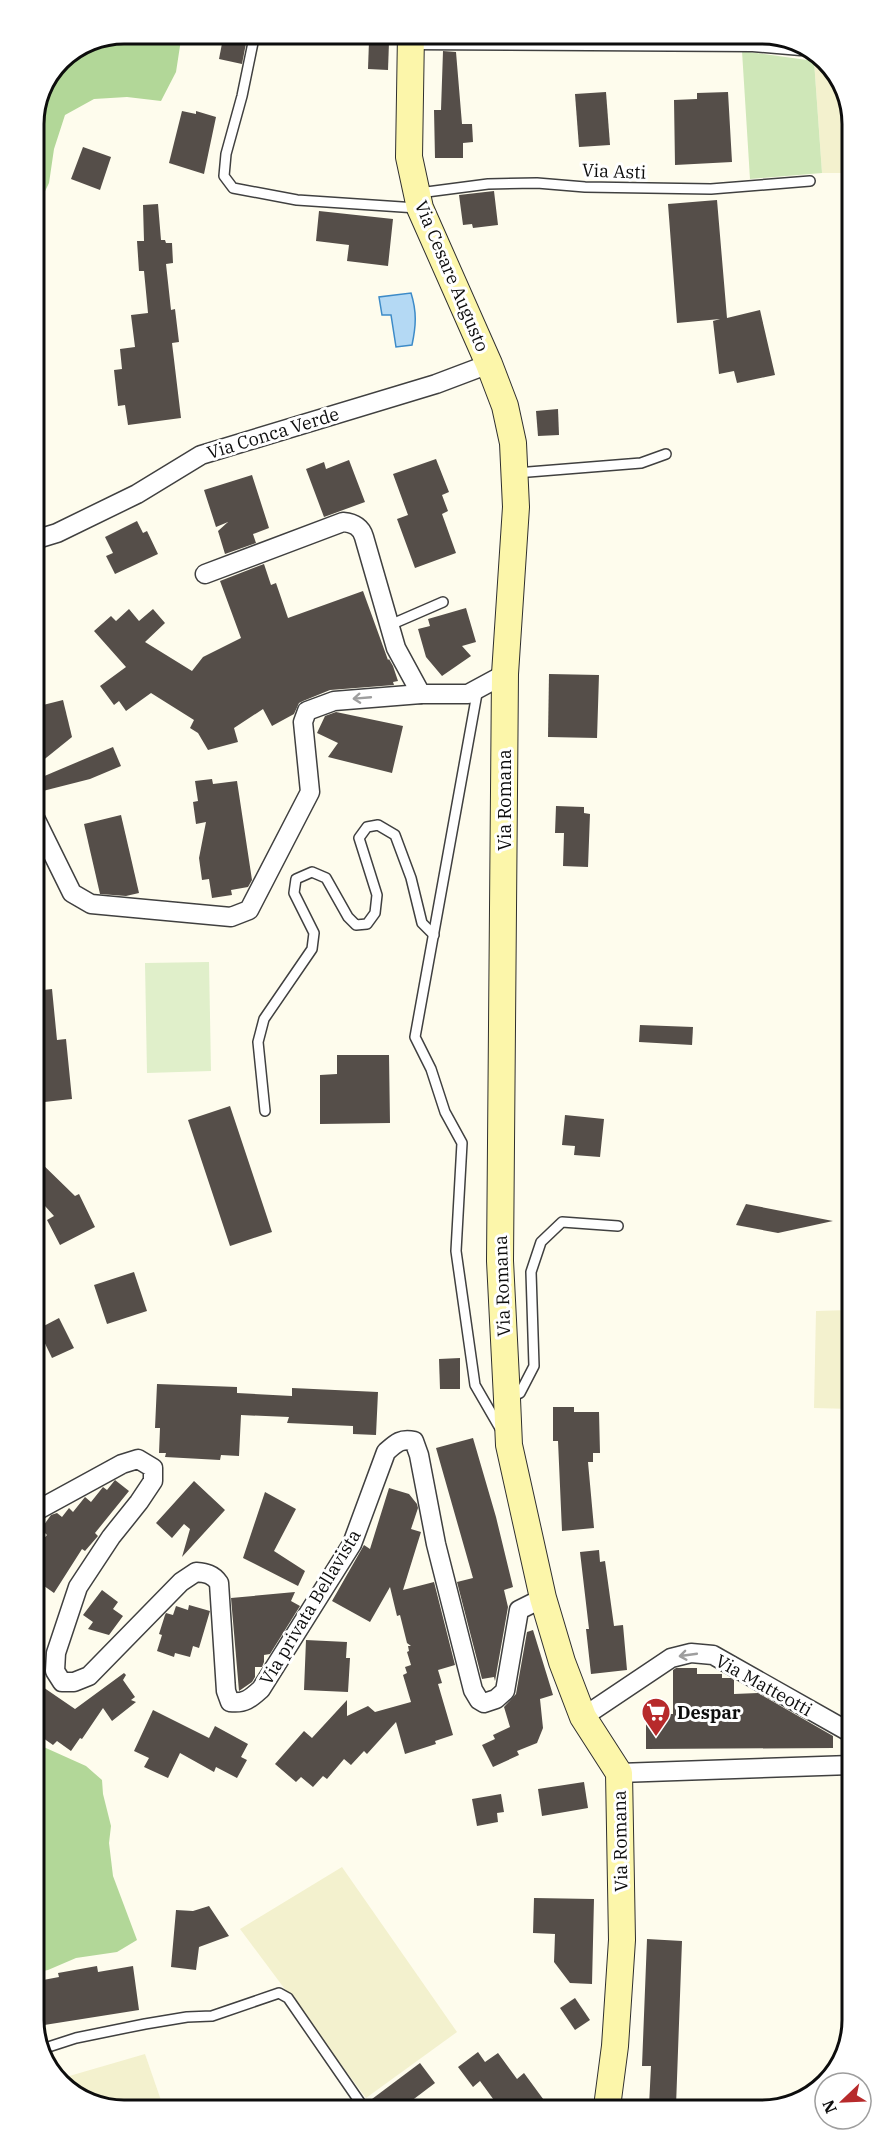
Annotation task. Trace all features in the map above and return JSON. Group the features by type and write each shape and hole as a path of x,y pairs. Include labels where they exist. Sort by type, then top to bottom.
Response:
{"street":[{"name":"Via Cesare Augusto","path":"411,44 409,157 418,201 489,364 505,406 513,443"},
{"name":"Via Conca Verde","path":"44,537 137,495 201,454 436,384 489,364"},
{"name":"Via Romana","path":"513,443 516,507 505,674 500,1261 509,1445 543,1598 562,1662 583,1717 619,1773 622,1940 615,2046 608,2100"},
{"path":"205,574 338,524 349,522 354,524 362,532 396,648 421,694"},
{"path":"44,836 72,893 91,904 231,917 249,910 310,792 303,722 307,711 334,701 421,694 468,694 505,674"},
{"name":"Via privata Bellavista","path":"44,1507 122,1464 138,1459 153,1468 153,1481 111,1537 78,1587 56,1653 55,1671 62,1682 74,1683 89,1676 181,1582 196,1572 208,1573 219,1583 226,1691 231,1702 240,1703 250,1699 261,1689 352,1544 386,1452 396,1442 405,1439 414,1441 419,1455 436,1544 473,1690 479,1700 484,1703 496,1699 505,1691 519,1610 543,1598"},
{"name":"Via Matteotti","path":"583,1717 671,1658 691,1653 713,1655 842,1728"},
{"path":"619,1773 842,1765"}],"lane":[{"name":"Via Asti","path":"253,44 242,96 226,154 224,176 233,188 297,200 418,201 488,184 537,183 585,187 711,189 810,180"},
{"path":"514,473 641,464 666,454"},
{"path":"390,625 443,602"},
{"path":"478,688 415,1036 431,1069 445,1112 462,1143 456,1251 475,1385 509,1445"},
{"path":"266,1111 258,1042 264,1018 312,949 314,933 294,892 296,879 312,872 326,878 348,917 356,925 367,924 375,913 377,895 359,838 367,827 378,825 395,835 411,878 422,923 434,935"},
{"path":"507,1399 520,1393 534,1366 531,1272 541,1242 562,1222 618,1226"},
{"path":"49,2047 76,2038 145,2024 187,2017 212,2016 279,1993 288,1998 358,2099"}],"shaded area":[{"path":"814,64 833,88 842,123 842,173 822,173"},
{"path":"842,1310 842,1409 814,1408 816,1311"},
{"path":"342,1867 457,2032 366,2098 240,1929"},
{"path":"145,2054 161,2099 108,2098 88,2091 68,2076"}],"green space":[{"path":"180,44 176,72 161,101 127,97 94,99 65,115 54,149 49,183 44,193 46,103 60,75 71,63 83,54 108,45"},
{"path":"742,51 811,61 814,64 822,173 750,179"},
{"path":"209,962 211,1071 147,1073 145,963"},
{"path":"44,1747 86,1766 102,1780 111,1826 109,1843 113,1876 137,1940 117,1952 76,1958 44,1971"}],"water":[{"path":"411,293 415,319 412,345 396,347 391,315 382,315 379,297"}],"building":[{"path":"222,44 246,44 242,64 219,59"},
{"path":"369,44 389,44 388,70 368,69"},
{"path":"443,51 456,52 462,124 472,124 473,142 463,143 463,158 435,158 434,110 441,110"},
{"path":"606,92 610,145 579,147 575,94"},
{"path":"728,92 732,162 675,165 674,100 697,99 697,93"},
{"path":"182,111 196,114 196,111 216,117 204,174 169,163"},
{"path":"83,147 111,157 100,190 71,179"},
{"path":"494,191 498,225 473,228 472,224 463,225 459,195"},
{"path":"717,200 727,318 760,310 775,375 737,383 734,371 719,374 713,321 720,319 677,323 668,204"},
{"path":"158,204 161,240 172,243 173,263 166,264 171,310 175,309 179,342 172,343 181,418 128,425 125,405 118,406 114,370 122,369 120,349 135,347 131,315 148,313 144,271 139,271 137,241 144,241 143,205"},
{"path":"319,211 393,219 388,266 347,261 349,245 316,241"},
{"path":"558,409 559,435 538,436 536,411"},
{"path":"436,459 449,492 442,495 448,511 442,514 456,553 415,568 397,519 408,515 393,474"},
{"path":"349,460 365,502 324,517 306,469 324,462 326,469"},
{"path":"252,475 269,528 253,534 256,543 225,554 218,531 228,522 216,527 204,490"},
{"path":"137,521 143,533 147,531 158,554 115,574 106,556 113,553 105,537"},
{"path":"264,564 271,585 276,583 288,618 363,591 398,681 393,682 394,685 330,690 299,703 294,714 272,726 263,709 234,728 238,742 208,750 198,733 190,728 194,720 151,693 126,711 119,701 114,705 100,686 126,667 94,631 111,616 116,621 129,609 139,621 153,609 165,623 145,642 192,671 203,657 241,638 220,581"},
{"path":"466,608 476,642 462,646 471,656 442,676 426,657 418,629 430,626 428,619"},
{"path":"549,674 599,675 597,738 548,737"},
{"path":"63,700 72,737 44,760 44,705"},
{"path":"336,712 403,726 392,773 328,757 338,743 317,733 325,716"},
{"path":"113,747 121,766 90,779 44,791 44,776"},
{"path":"212,779 213,784 237,781 252,880 248,887 231,890 232,895 212,898 209,879 202,880 199,858 206,822 196,824 193,802 198,801 195,781"},
{"path":"556,806 584,807 584,813 590,814 588,867 563,866 564,833 555,833"},
{"path":"121,815 139,893 126,896 100,894 84,824"},
{"path":"52,989 57,1040 66,1039 72,1099 44,1102 44,990"},
{"path":"640,1025 693,1027 692,1045 639,1042"},
{"path":"337,1055 389,1055 390,1123 320,1124 320,1075 337,1074"},
{"path":"230,1106 272,1232 230,1246 188,1120"},
{"path":"565,1115 604,1119 600,1157 574,1155 575,1146 562,1145"},
{"path":"44,1166 75,1196 79,1194 95,1227 60,1245 47,1220 54,1216 44,1205"},
{"path":"746,1204 833,1221 778,1233 736,1225"},
{"path":"134,1272 147,1311 107,1324 94,1285"},
{"path":"59,1318 74,1348 52,1358 44,1341 44,1326"},
{"path":"460,1358 460,1389 440,1389 439,1359"},
{"path":"157,1384 237,1387 237,1393 292,1396 292,1388 378,1392 376,1435 353,1434 353,1426 287,1423 289,1417 241,1415 239,1456 221,1455 220,1460 165,1457 166,1453 159,1453 160,1428 155,1428"},
{"path":"553,1407 574,1407 574,1412 599,1412 600,1453 593,1453 593,1462 588,1462 594,1528 562,1531 558,1441 553,1441"},
{"path":"473,1438 513,1587 504,1590 508,1607 495,1681 494,1677 482,1679 457,1582 473,1578 436,1448"},
{"path":"115,1480 129,1491 95,1533 98,1536 85,1551 82,1549 54,1593 44,1586 44,1538 47,1535 44,1532 44,1525 51,1515 57,1513 62,1517 69,1508 73,1512 85,1497 91,1502 103,1487 107,1490"},
{"path":"194,1481 225,1510 182,1557 190,1529 184,1524 172,1538 156,1523"},
{"path":"389,1488 409,1494 417,1504 418,1508 411,1529 421,1532 403,1590 434,1582 455,1665 438,1670 442,1683 438,1684 453,1735 435,1741 436,1744 405,1754 396,1722 367,1754 364,1751 351,1765 344,1759 327,1779 323,1776 313,1787 301,1777 296,1782 275,1764 304,1731 312,1738 347,1700 347,1716 368,1706 375,1712 411,1702 403,1675 407,1673 405,1667 411,1665 407,1652 409,1651 408,1646 411,1646 407,1643 400,1615 397,1616 390,1587 370,1622 332,1601 364,1545 370,1549"},
{"path":"265,1492 296,1509 274,1551 305,1571 298,1586 243,1558"},
{"path":"599,1550 600,1562 605,1561 614,1626 623,1625 627,1670 591,1674 586,1629 589,1629 580,1552"},
{"path":"102,1590 118,1602 113,1609 123,1616 109,1635 88,1629 93,1622 83,1615"},
{"path":"295,1592 291,1601 300,1606 270,1654 264,1655 262,1667 255,1667 255,1677 252,1682 239,1691 231,1598"},
{"path":"189,1605 210,1611 199,1648 193,1646 190,1657 175,1653 174,1657 157,1651 162,1635 159,1634 166,1613 173,1615 176,1606 188,1610"},
{"path":"533,1630 553,1695 540,1699 543,1728 537,1743 517,1751 519,1755 493,1767 482,1745 495,1739 493,1735 510,1727 504,1707 516,1694 527,1632"},
{"path":"306,1640 347,1642 346,1658 350,1658 348,1692 304,1690"},
{"path":"697,1668 697,1674 722,1674 722,1678 731,1678 734,1680 734,1694 758,1693 833,1736 833,1748 646,1749 646,1714 673,1714 673,1670"},
{"path":"124,1673 126,1675 123,1680 135,1697 131,1700 136,1702 112,1721 103,1708 71,1751 57,1741 53,1745 44,1739 44,1688 75,1709"},
{"path":"153,1710 209,1738 215,1726 248,1744 241,1757 247,1760 237,1778 216,1767 214,1772 180,1753 168,1778 144,1767 149,1758 134,1751"},
{"path":"584,1782 588,1808 542,1816 538,1789"},
{"path":"501,1794 504,1812 497,1813 498,1822 477,1826 472,1799"},
{"path":"534,1898 594,1899 592,1984 570,1983 554,1962 555,1934 533,1933"},
{"path":"209,1906 229,1936 199,1947 196,1970 171,1967 176,1910 193,1911"},
{"path":"647,1939 682,1941 676,2100 649,2100 651,2066 642,2066"},
{"path":"97,1966 98,1972 133,1966 139,2010 44,2025 44,1980 59,1977 58,1973"},
{"path":"575,1998 590,2020 575,2030 560,2008"},
{"path":"478,2052 485,2062 498,2053 517,2079 524,2073 544,2100 494,2100 480,2081 473,2087 458,2067"},
{"path":"420,2063 435,2083 413,2099 371,2099"}],"place":[{"name":"Despar","path":"656,1738"}]}
